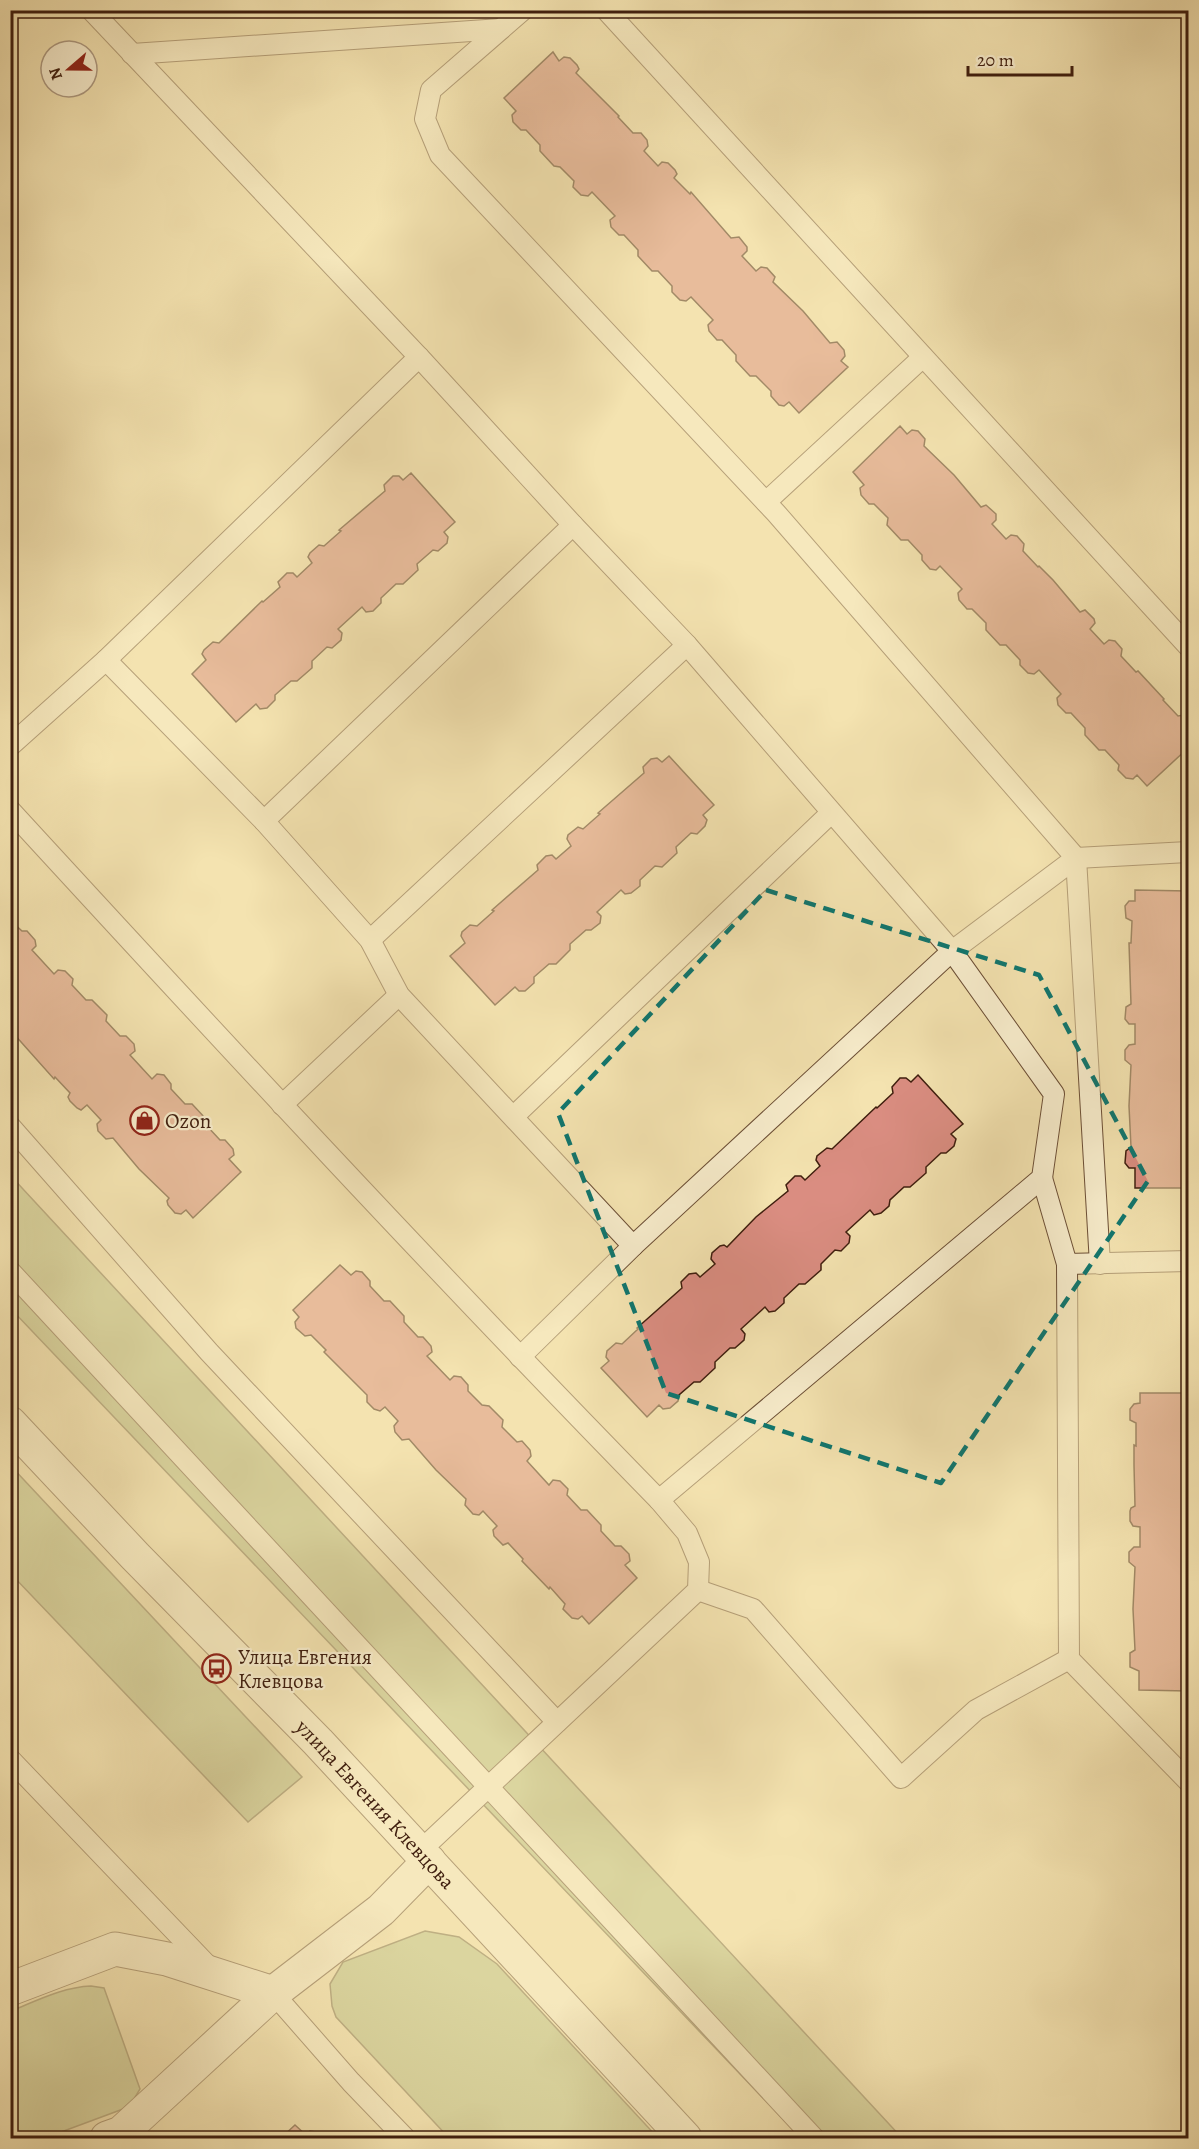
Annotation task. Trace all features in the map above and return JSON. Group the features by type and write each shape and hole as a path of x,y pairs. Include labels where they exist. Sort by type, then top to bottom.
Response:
{"street":[{"name":"улица Евгения Клевцова","path":"10,1423 135,1556 318,1742 685,2139"},
{"path":"118,2137 273,1993 381,1910 425,1856"},
{"path":"10,1989 115,1949 167,1959 273,1993"}],"lane":[{"path":"91,10 687,645 952,951 1054,1094 1042,1178 1067,1264 1069,1659 1188,1780"},
{"path":"523,10 431,90 425,119 440,154 766,502 1076,858 1100,1264"},
{"path":"606,10 1188,646"},
{"path":"132,54 501,29"},
{"path":"10,746 106,660 419,357"},
{"path":"766,502 923,357"},
{"path":"264,820 573,525"},
{"path":"370,940 687,645"},
{"path":"106,660 264,820 370,940 399,995 633,1246"},
{"path":"10,810 282,1106 520,1358 659,1500 687,1533 699,1562 698,1590 487,1786 425,1856"},
{"path":"514,1116 831,813"},
{"path":"520,1358 633,1246 952,951 1076,858 1188,852"},
{"path":"282,1106 399,995"},
{"path":"10,1126 210,1352 556,1722"},
{"path":"659,1500 1042,1178"},
{"path":"1067,1264 1188,1261"},
{"path":"10,1271 814,2139"},
{"path":"698,1590 753,1609 901,1778 976,1710 1069,1659"},
{"path":"10,1759 217,1975"},
{"path":"273,1993 351,2082 405,2139"}],"highlighted area":[{"path":"766,890 1039,975 1148,1181 941,1483 666,1393 558,1113"}],"green space":[{"path":"10,1175 902,2138 801,2138 11,1309"},
{"path":"10,1465 302,1777 248,1822 11,1574"},
{"path":"425,1931 459,1937 497,1964 658,2138 449,2138 336,2017 332,2006 330,1984 343,1962"},
{"path":"91,1986 104,1988 140,2089 134,2099 123,2109 45,2138 11,2138 11,2011 60,1992"}],"building":[{"path":"553,52 559,61 564,57 570,58 577,65 579,69 576,73 633,133 641,133 647,140 648,146 644,151 658,166 662,162 668,163 677,174 674,178 690,194 691,192 731,238 739,237 747,247 747,251 742,256 756,271 761,267 767,268 775,277 773,282 803,311 830,343 837,342 844,350 845,356 841,361 848,367 799,413 789,402 784,406 779,405 771,396 771,391 756,376 750,376 736,361 736,355 722,340 717,340 709,331 708,325 713,320 691,297 686,301 680,300 672,292 672,286 658,271 652,271 638,256 638,250 624,235 619,235 611,227 610,220 615,216 592,192 588,196 581,195 573,187 574,181 560,167 554,166 540,151 540,145 526,130 521,130 513,122 512,115 516,111 504,98"},
{"path":"900,426 907,434 912,430 918,431 925,439 924,446 954,475 981,507 986,505 996,514 996,520 992,524 1006,539 1011,535 1017,536 1024,544 1023,551 1053,580 1080,612 1085,610 1094,619 1095,623 1090,629 1104,644 1109,640 1115,641 1122,649 1121,656 1136,672 1138,671 1178,716 1184,715 1188,719 1188,748 1147,786 1137,775 1133,779 1126,778 1118,770 1119,765 1105,750 1099,750 1085,735 1085,728 1071,713 1066,713 1058,705 1057,698 1061,694 1039,670 1034,674 1028,673 1006,645 1000,645 986,630 986,623 959,600 958,593 962,589 940,566 936,570 930,569 922,560 922,555 908,540 901,540 887,525 888,518 861,495 860,488 864,485 853,472"},
{"path":"411,473 455,522 444,532 448,537 447,543 438,551 433,550 417,564 418,570 403,584 396,584 381,598 381,603 373,611 366,612 362,607 338,629 342,633 341,640 332,648 327,647 312,661 312,668 297,681 291,681 275,695 275,700 267,708 260,709 256,704 236,722 192,674 206,660 202,654 204,650 213,642 219,643 262,601 280,587 278,582 287,573 293,573 297,577 312,563 308,557 310,553 319,545 324,546 341,531 339,530 385,491 384,485 393,476 399,476 403,480"},
{"path":"669,756 714,805 703,815 707,820 705,826 697,834 691,833 676,847 677,853 662,867 655,866 640,880 640,886 631,893 625,894 621,890 597,912 601,916 600,923 591,930 586,930 570,944 570,950 556,964 549,964 534,977 534,983 525,991 519,991 515,987 495,1005 450,956 465,943 461,936 462,932 470,925 477,926 494,911 492,910 538,870 537,865 546,856 552,855 556,859 571,846 567,839 568,835 578,827 583,829 600,814 598,813 644,773 643,767 651,759 657,758 662,762"},
{"path":"1135,890 1188,891 1188,1188 1135,1188 1135,1168 1129,1168 1125,1163 1126,1151 1131,1147 1129,1106 1131,1065 1125,1060 1125,1050 1129,1045 1135,1044 1135,1024 1129,1024 1125,1019 1126,1007 1131,1004 1129,943 1131,943 1132,921 1126,918 1125,906 1129,901 1135,901"},
{"path":"10,920 22,931 27,931 35,940 36,946 32,950 54,974 58,970 65,971 73,979 72,985 86,1000 92,1000 107,1015 106,1021 120,1036 126,1036 134,1044 135,1051 130,1055 152,1079 157,1074 164,1075 171,1084 171,1089 185,1104 192,1104 206,1119 206,1125 220,1140 225,1140 233,1149 234,1155 229,1159 241,1172 193,1218 186,1210 181,1214 175,1213 168,1205 169,1198 139,1169 113,1138 106,1139 98,1131 97,1124 101,1120 87,1105 81,1110 77,1108 68,1097 70,1093 55,1077 54,1079 13,1033 10,1035"},
{"path":"918,1075 963,1124 951,1134 956,1139 954,1146 946,1153 941,1153 926,1167 926,1173 910,1187 904,1187 890,1200 889,1206 881,1213 874,1215 870,1210 846,1232 850,1236 849,1243 841,1251 835,1250 821,1264 821,1270 805,1284 799,1284 784,1298 784,1303 775,1311 769,1312 765,1307 741,1329 745,1334 744,1340 735,1348 730,1348 715,1362 715,1368 700,1382 694,1382 679,1395 678,1401 670,1408 663,1409 659,1405 647,1417 601,1368 609,1361 606,1357 607,1351 616,1343 622,1344 682,1288 681,1282 689,1274 696,1273 700,1277 715,1264 711,1259 712,1253 720,1246 727,1247 756,1217 788,1191 786,1185 795,1176 801,1176 805,1180 820,1166 816,1160 817,1156 827,1148 832,1149 893,1093 892,1087 900,1078 906,1078 911,1082"},
{"path":"340,1265 351,1275 356,1271 362,1272 370,1281 370,1286 384,1301 390,1301 404,1316 404,1322 418,1337 423,1337 431,1346 432,1352 427,1356 450,1380 454,1376 461,1377 468,1385 468,1391 482,1405 489,1406 503,1420 502,1427 517,1442 522,1441 530,1450 531,1456 527,1461 549,1485 553,1480 560,1481 568,1489 567,1495 581,1510 587,1510 601,1525 601,1531 615,1546 621,1546 629,1554 630,1561 625,1565 637,1578 589,1624 582,1616 578,1619 572,1618 563,1609 565,1604 550,1587 549,1589 522,1561 523,1559 508,1543 503,1545 494,1536 493,1530 497,1526 483,1511 479,1515 473,1514 465,1505 466,1499 409,1439 402,1440 395,1432 394,1426 398,1421 385,1407 380,1411 374,1409 367,1402 367,1395 324,1352 326,1350 311,1335 305,1336 296,1328 295,1322 299,1317 293,1310"},
{"path":"1140,1393 1188,1393 1188,1691 1139,1690 1139,1671 1130,1667 1130,1653 1135,1650 1133,1609 1135,1567 1129,1562 1129,1552 1134,1547 1140,1547 1140,1527 1133,1526 1130,1521 1131,1508 1135,1506 1136,1423 1130,1420 1130,1409 1134,1404 1140,1403"},
{"path":"295,2125 306,2135 310,2131 316,2132 323,2138 281,2138"}],"place":[{"name":"Ozon","path":"144,1121"},
{"name":"Улица Евгения Клевцова","path":"217,1669"}]}
